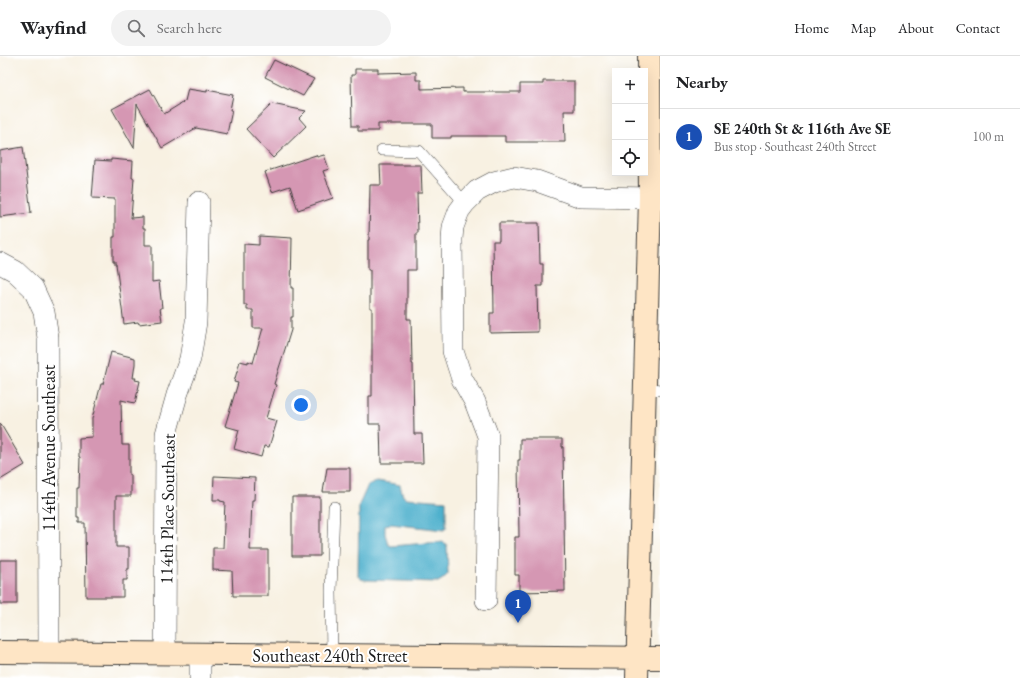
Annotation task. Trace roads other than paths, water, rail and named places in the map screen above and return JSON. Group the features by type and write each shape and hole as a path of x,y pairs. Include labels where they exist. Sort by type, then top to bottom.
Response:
{"main road":[{"path":"637,668 652,389 655,198 649,56"},
{"name":"Southeast 240th Street","path":"0,652 332,655 637,668 660,658"}],"street":[{"path":"486,600 488,436 475,402 462,379 453,352 452,239 453,227 459,211 477,191 494,182 514,177 537,181 581,197 655,198"},
{"name":"114th Place Southeast","path":"165,653 166,434 177,395 190,359 196,322 199,202"},
{"name":"114th Avenue Southeast","path":"0,263 15,271 33,288 44,312 48,338 49,652"},
{"path":"200,654 200,678"}],"lane":[{"path":"382,150 419,151 465,203"},
{"path":"332,655 331,591 334,507"}],"water":[{"path":"376,481 400,485 403,496 406,498 446,501 446,528 444,530 390,524 385,525 385,534 388,544 391,546 444,542 447,546 448,574 443,579 438,582 365,580 358,576 359,505 368,485"}],"place":[{"name":"SE 240th St & 116th Ave SE","path":"518,623"}]}
